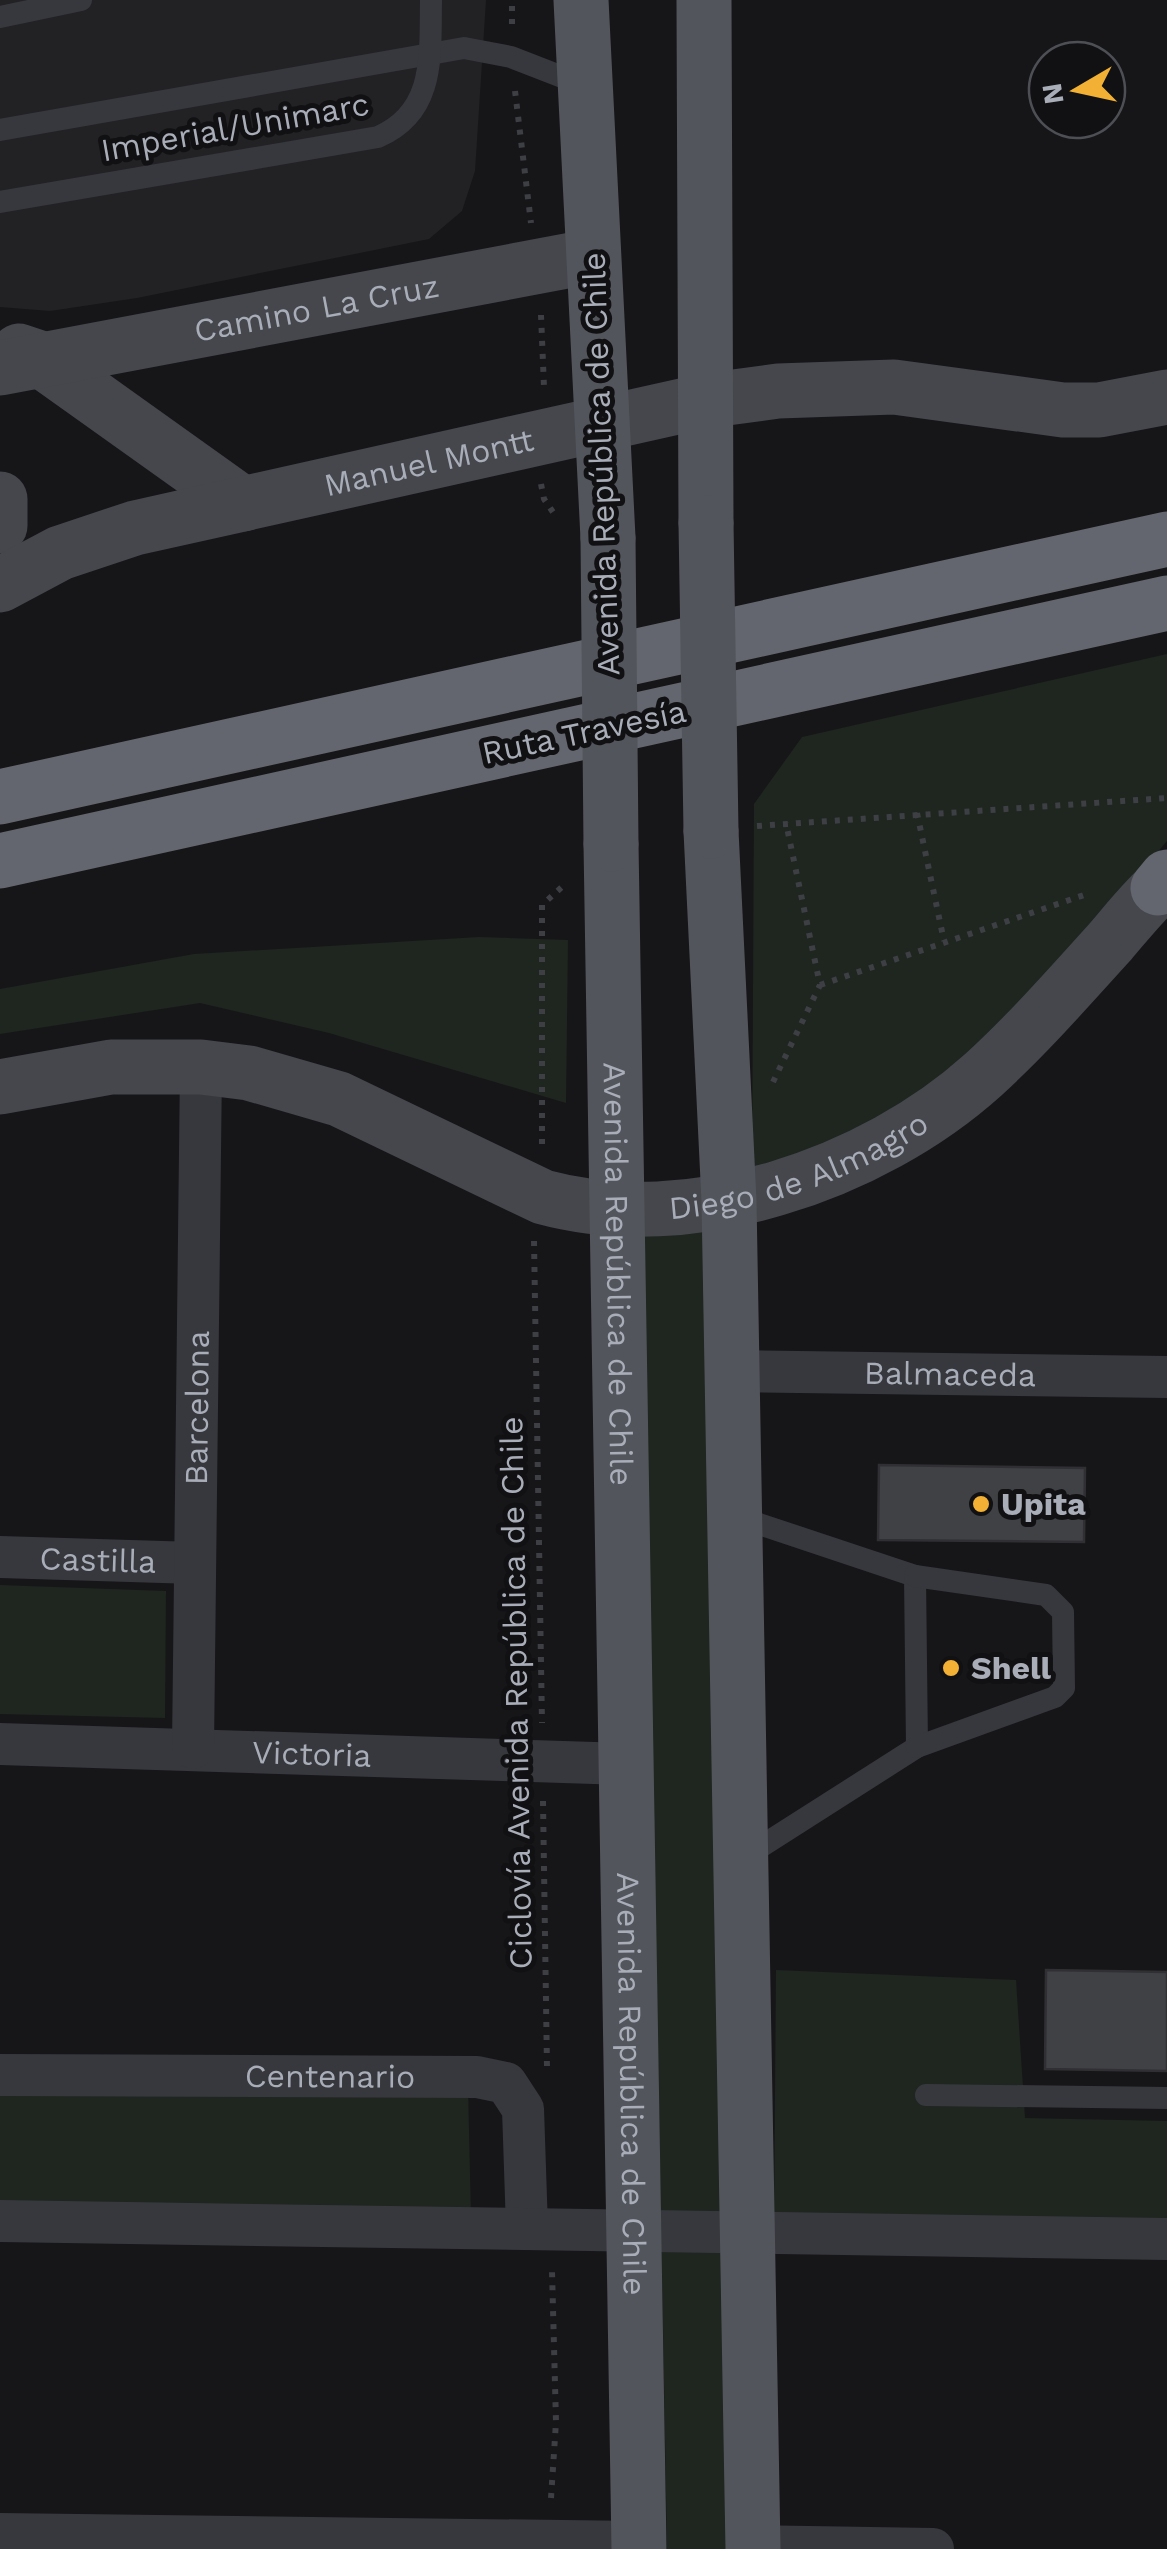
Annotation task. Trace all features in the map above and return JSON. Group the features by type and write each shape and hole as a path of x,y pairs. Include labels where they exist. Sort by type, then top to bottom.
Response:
{"highway":[{"name":"Ruta Travesía","path":"0,796 1167,539"},
{"name":"Ruta Travesía","path":"0,861 1167,603"}],"main road":[{"name":"Avenida República de Chile","path":"581,0 608,538 638,2546"},
{"path":"704,0 704,401 711,831 729,1201 754,2548"},
{"name":"Camino La Cruz","path":"12,356 594,256"},
{"path":"12,356 243,504"},
{"name":"Manuel Montt","path":"0,584 97,538 704,401 857,386 1063,410 1167,397"},
{"path":"0,498 0,526"},
{"name":"Diego de Almagro","path":"0,1087 111,1066 201,1066 310,1088 568,1204 618,1211 729,1201 821,1172 936,1111 982,1077 1022,1037 1164,882"}],"street":[{"name":"Barcelona","path":"193,1748 201,1066"},
{"name":"Balmaceda","path":"732,1371 1167,1377"},
{"name":"Castilla","path":"0,1557 196,1563"},
{"name":"Victoria","path":"0,1744 626,1764"},
{"name":"Centenario","path":"0,2075 477,2077 506,2083 524,2109 539,2228"},
{"path":"0,2222 1167,2240"},
{"path":"0,2534 638,2546"},
{"path":"754,2548 934,2549"}],"lane":[{"path":"0,16 81,0"},
{"name":"Imperial/Unimarc","path":"0,202 378,137 402,127 418,106 430,55 431,0"},
{"name":"Imperial/Unimarc","path":"0,130 464,48 488,50 583,85"},
{"path":"734,1516 915,1576 1046,1595 1062,1612 1064,1669 1064,1688 1055,1697 918,1746 740,1860"},
{"path":"915,1576 918,1746"},
{"path":"926,2095 1167,2098"}],"path":[{"path":"711,831 917,812 1167,798"},
{"path":"917,812 944,940"},
{"path":"786,822 820,984 1102,890 1164,882"},
{"name":"Ciclovía Avenida República de Chile","path":"548,2089 535,1191 543,1141 542,905 568,882"},
{"path":"539,2228 556,2422 546,2542"}],"shaded area":[{"path":"0,0 486,0 475,171 462,211 429,239 137,298 50,311 0,307"},
{"path":"1167,654 1167,841 1045,985 944,1074 842,1155 752,1179 754,804 802,737"},
{"path":"479,937 568,940 566,1103 329,1033 200,1003 0,1034 0,989 194,954"},
{"path":"713,1225 732,2549 667,2549 643,1229"},
{"path":"0,1585 166,1591 165,1718 0,1714"},
{"path":"776,1970 1016,1980 1025,2118 1167,2121 1167,2223 774,2216"},
{"path":"0,2084 468,2086 471,2218 0,2212"}],"building":[{"name":"Upita","path":"879,1465 1085,1468 1084,1542 878,1540"},
{"path":"1046,1970 1167,1972 1167,2071 1045,2069"}],"place":[{"name":"Upita","path":"981,1504"},
{"name":"Shell","path":"951,1668"}]}
